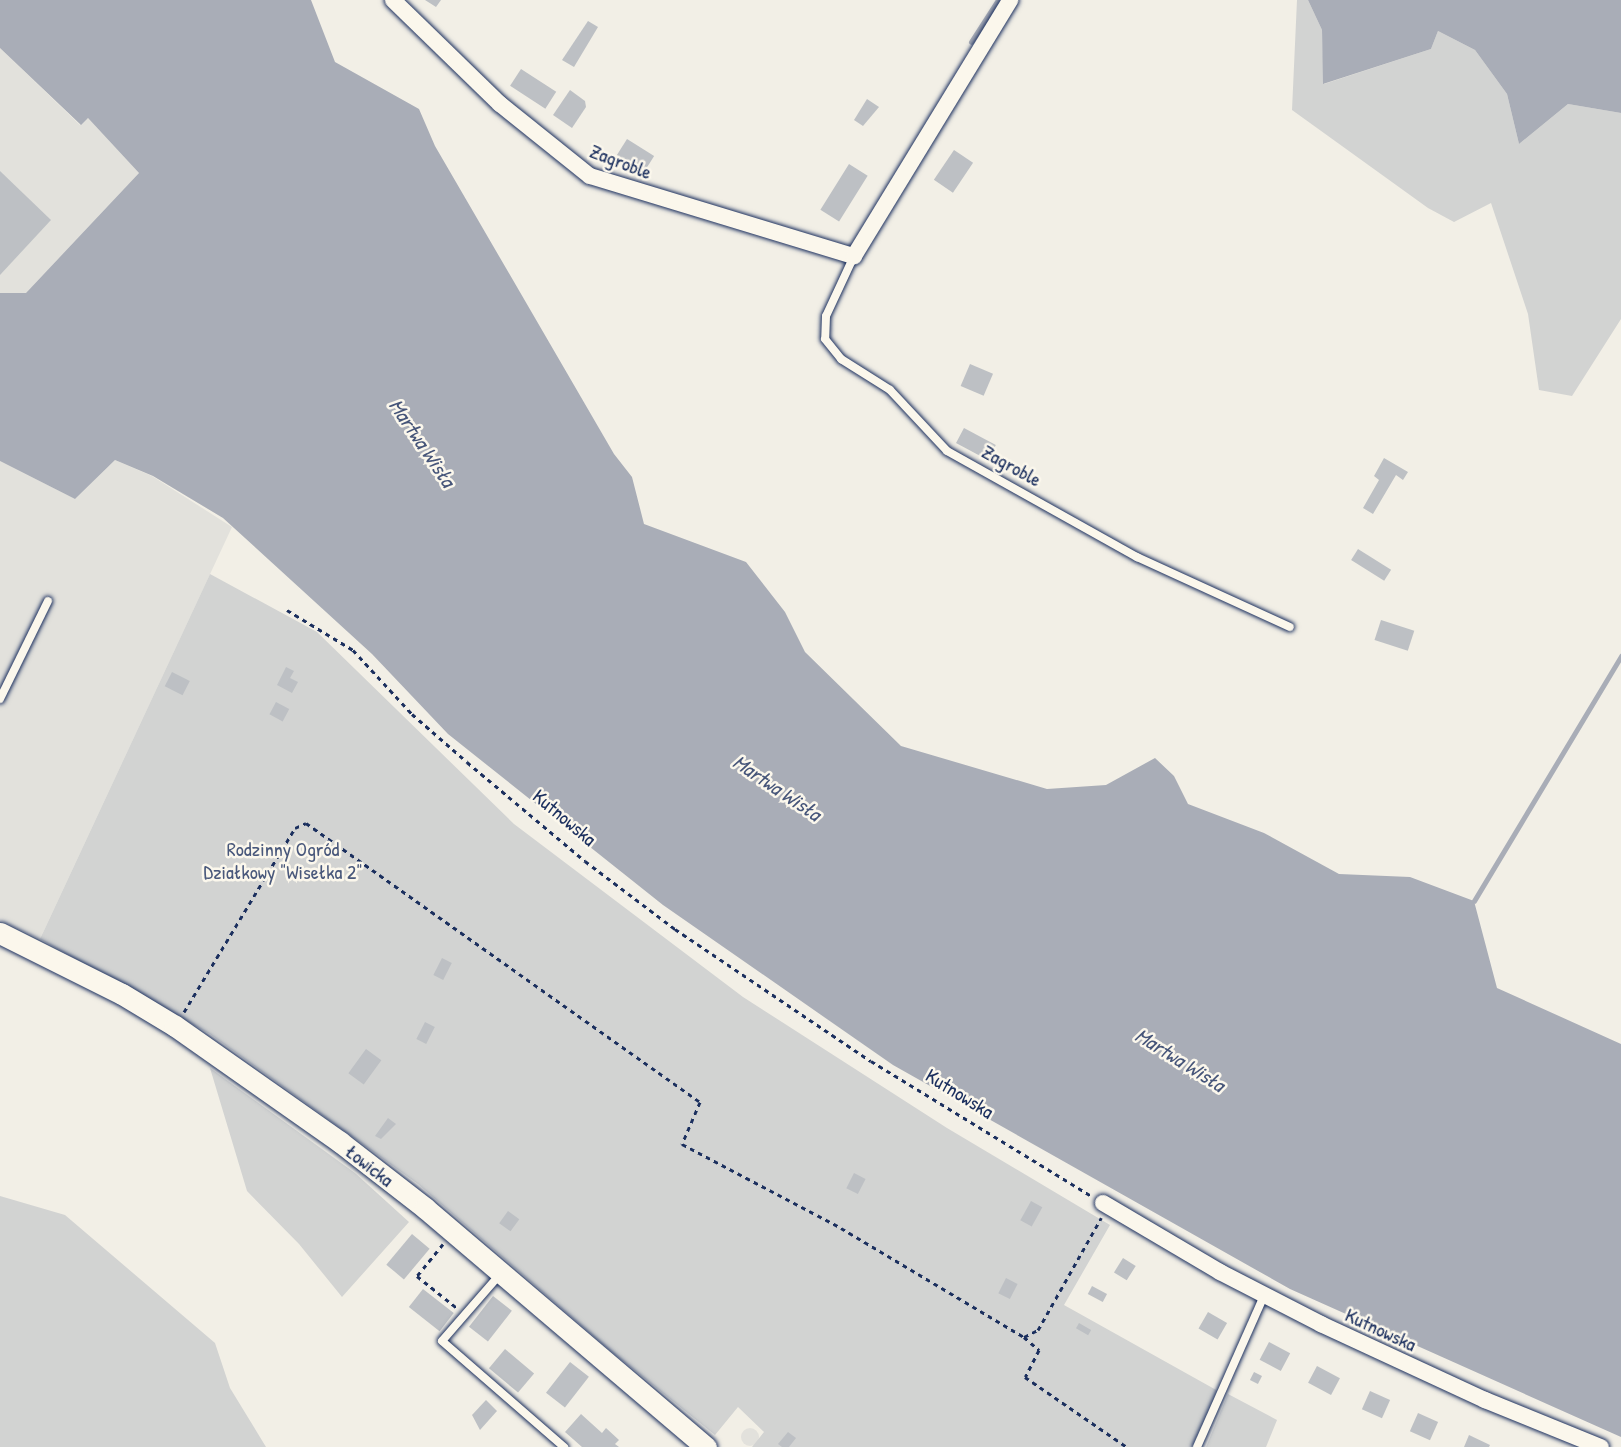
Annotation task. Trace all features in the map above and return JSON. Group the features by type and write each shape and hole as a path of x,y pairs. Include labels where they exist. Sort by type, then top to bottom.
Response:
{"street":[{"name":"Zagroble","path":"393,0 500,104 590,176 854,256 1010,0"},
{"name":"Łowicka","path":"0,933 122,994 175,1026 340,1142 502,1272 706,1447"},
{"name":"Kutnowska","path":"1101,1212 1264,1296 1434,1377 1601,1447"}],"lane":[{"name":"Zagroble","path":"854,256 826,316 825,339 841,359 890,390 947,451 1137,557 1290,627"},
{"path":"0,699 48,601"},
{"path":"502,1272 442,1341 564,1447"},
{"path":"1197,1447 1264,1296"}],"path":[{"name":"Kutnowska","path":"287,610 353,650 365,667 467,762 585,861 675,929 1101,1212"},
{"path":"175,1026 295,828 306,823 700,1102 682,1144 841,1228 1024,1337 1040,1350 1024,1377 1127,1447"},
{"path":"1024,1337 1038,1330 1101,1212"},
{"path":"448,1238 417,1276 465,1315"}],"shaded area":[{"path":"0,48 80,125 88,118 139,173 26,293 0,293"},
{"path":"115,460 152,476 232,527 40,939 0,920 0,461 75,499"},
{"path":"750,1428 756,1431 759,1437 756,1443 750,1446 744,1443 741,1437 744,1431"}],"green space":[{"path":"1297,0 1308,0 1322,30 1324,84 1431,49 1438,31 1475,50 1507,94 1519,144 1568,104 1621,113 1621,319 1572,396 1539,390 1528,314 1491,203 1454,222 1428,208 1292,110"},
{"name":"Rodzinny Ogród Działkowy \"Wisełka 2\"","path":"210,574 317,632 514,824 743,997 947,1128 1110,1225 1064,1305 1218,1391 1192,1447 752,1447 764,1432 738,1407 715,1435 612,1352 418,1184 210,1034 40,939"},
{"path":"210,1068 355,1173 409,1222 342,1297 299,1244 247,1191"},
{"path":"0,1196 65,1215 215,1343 230,1388 266,1447 0,1447"},
{"path":"1228,1394 1277,1420 1266,1447 1206,1447"}],"water":[{"name":"Martwa Wisła","path":"0,0 311,0 335,62 419,109 435,146 614,454 632,477 644,524 746,562 785,612 805,652 901,746 1047,789 1106,785 1155,758 1174,776 1188,804 1264,833 1339,874 1410,877 1474,901 1497,988 1621,1044 1621,1437 1290,1289 893,1065 663,905 448,734 372,654 223,518 153,476 115,460 75,499 0,461 0,293 26,293 139,173 88,118 81,125 0,48"},
{"path":"1308,0 1621,0 1621,113 1568,104 1519,144 1507,94 1475,50 1438,31 1431,49 1323,84 1322,30"}],"building":[{"path":"425,0 441,0 436,7"},
{"path":"588,21 598,27 574,67 562,60"},
{"path":"521,69 556,92 545,109 510,86"},
{"path":"570,90 585,101 586,107 572,128 553,115"},
{"path":"867,99 879,107 863,126 854,120"},
{"path":"627,139 654,156 644,172 617,155"},
{"path":"954,150 973,163 953,193 934,180"},
{"path":"849,164 868,176 839,221 820,210"},
{"path":"0,171 51,220 0,275"},
{"path":"970,364 993,374 984,396 961,386"},
{"path":"964,428 996,445 988,460 956,443"},
{"path":"1384,458 1408,472 1403,480 1396,475 1373,514 1363,508 1379,480 1374,476"},
{"path":"1358,549 1391,570 1384,581 1351,560"},
{"path":"1381,620 1414,631 1408,651 1375,640"},
{"path":"286,667 294,671 290,678 298,682 292,693 277,685"},
{"path":"172,672 190,681 183,695 165,686"},
{"path":"276,702 289,709 283,721 269,714"},
{"path":"442,958 452,963 443,980 433,975"},
{"path":"425,1022 435,1027 426,1044 416,1039"},
{"path":"366,1049 381,1060 364,1084 348,1073"},
{"path":"388,1118 396,1124 381,1139 375,1136"},
{"path":"854,1173 866,1179 858,1194 846,1188"},
{"path":"1031,1201 1042,1207 1032,1227 1020,1220"},
{"path":"508,1211 519,1219 511,1231 499,1223"},
{"path":"412,1234 430,1249 404,1279 386,1265"},
{"path":"1123,1258 1136,1266 1127,1280 1114,1272"},
{"path":"1006,1278 1018,1284 1010,1299 998,1293"},
{"path":"1092,1286 1107,1294 1103,1302 1088,1294"},
{"path":"423,1289 454,1313 440,1331 409,1307"},
{"path":"493,1296 512,1311 488,1342 469,1327"},
{"path":"1208,1312 1227,1323 1218,1339 1198,1328"},
{"path":"1079,1323 1091,1330 1088,1335 1076,1328"},
{"path":"1269,1342 1290,1353 1281,1371 1260,1360"},
{"path":"505,1349 534,1373 518,1393 489,1368"},
{"path":"570,1362 589,1377 565,1408 546,1393"},
{"path":"1317,1366 1340,1378 1331,1395 1308,1383"},
{"path":"1254,1372 1262,1376 1258,1384 1250,1380"},
{"path":"1370,1391 1390,1400 1382,1418 1362,1409"},
{"path":"486,1400 497,1411 480,1430 472,1415"},
{"path":"1418,1413 1438,1422 1430,1440 1410,1431"},
{"path":"581,1414 602,1433 606,1428 619,1440 615,1444 619,1447 582,1447 565,1432"},
{"path":"788,1432 796,1438 789,1447 782,1447 778,1444"},
{"path":"1469,1435 1490,1445 1489,1447 1464,1447"}],"waterway":[{"path":"971,42 998,0"},
{"path":"1474,901 1621,656"}]}
